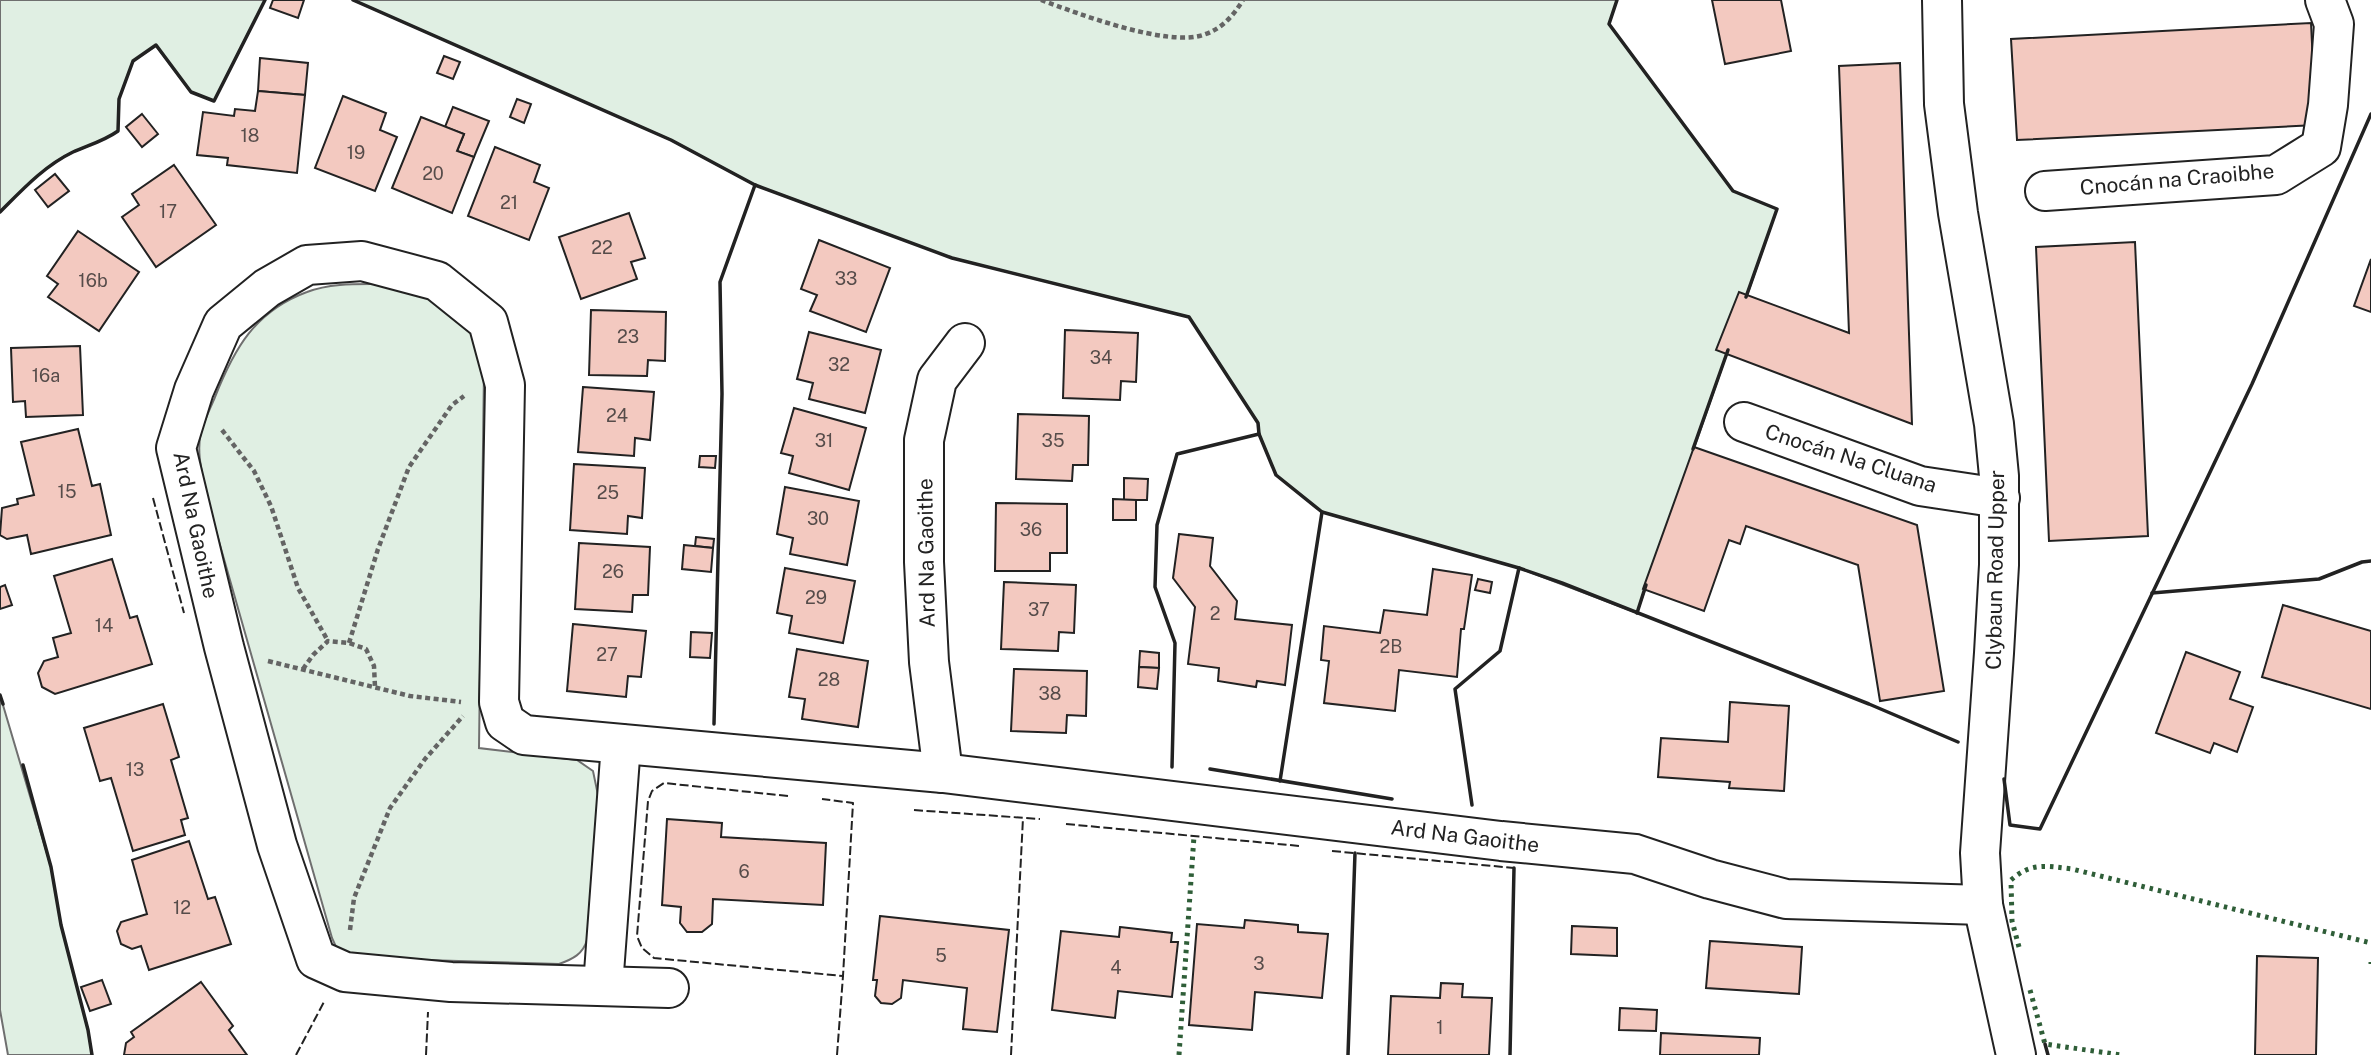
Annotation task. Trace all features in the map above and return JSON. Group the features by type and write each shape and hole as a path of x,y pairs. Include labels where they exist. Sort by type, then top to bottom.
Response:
{"street":[{"name":"Clybaun Road Upper","path":"1941,0 1944,104 1958,212 1994,424 2000,498 1994,653 1980,853 1983,905 2016,1055"},
{"name":"Cnocán na Craoibhe","path":"2045,191 2277,174 2321,147 2328,105 2334,24 2325,0"},
{"name":"Ard Na Gaoithe","path":"669,988 451,982 345,972 316,959 277,845 224,648 176,448 194,390 223,324 267,288 307,265 362,261 437,281 488,322 505,385 487,701 505,722 524,735 943,773 1501,841 1634,854 1710,879 1786,898 1983,905"},
{"name":"Ard Na Gaoithe","path":"943,773 929,662 924,562 924,440 937,380 965,343"},
{"name":"Cnocán Na Cluana","path":"1744,422 1920,486 2000,498"},
{"path":"603,986 621,744"}],"path":[{"path":"1041,0 1169,38 1203,35 1231,19 1243,0"},
{"path":"349,643 378,549 409,467 452,405 470,392 505,385"},
{"path":"194,390 254,471 271,506 298,588 328,641"},
{"path":"302,670 328,641 349,643 366,649 374,666 375,687"},
{"path":"224,648 410,696 444,701 487,701"},
{"path":"345,972 354,898 390,808 425,759 487,701"}],"green space":[{"path":"0,0 265,0 214,101 191,92 156,46 133,61 119,99 118,131 52,164 0,212"},
{"path":"353,0 1617,0 1609,24 1733,191 1777,209 1637,613 1519,568 1322,512 1276,475 1259,434 1258,423 1189,317 952,258 755,185 671,140"},
{"path":"334,286 395,286 432,300 475,336 484,371 479,748 577,760 593,771 598,795 587,940 577,955 559,964 356,958 337,949 206,496 200,456 201,432 230,363 249,334 273,310 307,292"},
{"path":"0,695 51,867 61,925 92,1055 8,1055 0,1010"}],"building":[{"path":"273,0 304,0 298,18 270,8"},
{"path":"1712,0 1781,0 1791,51 1725,64"},
{"path":"2311,23 2316,125 2017,140 2011,39"},
{"path":"444,56 460,62 453,79 437,73"},
{"path":"260,58 308,63 305,95 258,91"},
{"path":"1900,63 1912,424 1716,350 1739,292 1849,333 1839,66"},
{"path":"258,91 305,95 297,173 227,165 228,158 197,155 203,112 234,116 235,109 255,111"},
{"path":"343,96 386,113 380,130 397,137 375,191 315,168"},
{"path":"517,99 531,104 524,123 510,117"},
{"path":"453,107 489,121 474,157 457,151 464,134 445,127"},
{"path":"142,114 158,134 142,147 126,127"},
{"path":"421,117 464,134 457,151 474,157 452,213 392,188"},
{"path":"495,147 540,165 534,182 549,188 529,240 468,216"},
{"path":"174,165 216,225 156,267 122,217 139,205 132,194"},
{"path":"55,174 69,191 48,207 35,190"},
{"path":"629,213 645,258 631,262 637,279 581,299 559,237"},
{"path":"78,231 139,272 99,331 48,297 58,284 47,276"},
{"path":"819,240 890,268 866,332 810,311 817,295 801,289"},
{"path":"2135,242 2148,536 2049,541 2036,247"},
{"path":"2371,259 2371,312 2354,306"},
{"path":"591,310 666,312 665,361 648,360 647,376 589,375"},
{"path":"1065,330 1138,333 1136,382 1121,381 1120,400 1063,398"},
{"path":"809,332 881,350 865,413 809,399 813,383 797,379"},
{"path":"80,346 83,415 26,417 25,401 13,402 11,348"},
{"path":"583,387 654,392 650,440 635,438 634,456 578,452"},
{"path":"794,408 866,428 849,490 789,473 793,456 781,453"},
{"path":"1018,414 1089,416 1088,465 1073,465 1072,481 1016,479"},
{"path":"78,429 92,486 100,484 111,535 31,554 27,535 7,539 0,535 2,508 18,504 17,499 34,495 21,442"},
{"path":"1694,447 1917,525 1944,691 1880,701 1858,565 1746,526 1740,544 1729,540 1704,611 1643,589"},
{"path":"700,456 716,456 715,468 699,467"},
{"path":"574,464 645,468 642,518 628,516 627,534 570,530"},
{"path":"1124,478 1148,479 1147,500 1124,500"},
{"path":"785,487 859,501 847,565 790,554 793,538 777,534"},
{"path":"1113,499 1136,500 1136,520 1113,520"},
{"path":"996,503 1067,504 1067,553 1050,553 1050,571 995,571"},
{"path":"1179,534 1213,538 1210,566 1237,601 1235,619 1292,625 1285,685 1257,681 1256,687 1218,681 1219,668 1188,664 1195,607 1173,578"},
{"path":"696,537 714,539 713,548 695,546"},
{"path":"579,543 650,547 648,595 633,595 632,612 575,609"},
{"path":"684,545 713,548 711,572 682,569"},
{"path":"112,559 130,618 137,616 152,664 55,694 42,687 38,673 44,661 58,657 53,638 71,633 54,576"},
{"path":"785,568 855,581 843,643 789,633 792,616 777,613"},
{"path":"1433,569 1472,575 1464,629 1461,629 1457,677 1399,670 1395,711 1324,703 1329,661 1321,660 1324,626 1380,633 1384,610 1427,615"},
{"path":"1478,579 1492,582 1490,593 1475,590"},
{"path":"1004,582 1076,585 1074,633 1059,632 1058,651 1001,649"},
{"path":"5,585 12,605 0,609 0,587"},
{"path":"2283,605 2371,631 2371,709 2262,677"},
{"path":"573,624 646,631 641,677 628,676 626,697 567,691"},
{"path":"691,632 712,633 710,658 690,657"},
{"path":"797,649 868,661 858,727 802,719 805,699 789,697"},
{"path":"1140,651 1159,653 1159,668 1139,667"},
{"path":"2186,652 2240,672 2230,699 2253,707 2237,752 2214,743 2210,753 2156,733"},
{"path":"1139,667 1159,668 1157,689 1138,687"},
{"path":"1014,669 1087,671 1086,716 1067,715 1066,733 1011,731"},
{"path":"1730,702 1789,706 1784,791 1729,788 1730,782 1658,777 1661,738 1728,742"},
{"path":"163,704 179,757 171,760 188,818 181,820 185,835 133,851 111,778 100,781 84,728"},
{"path":"667,819 722,823 721,837 826,843 823,905 713,899 712,924 702,932 687,932 680,923 681,907 662,905"},
{"path":"189,841 208,899 215,897 231,944 149,970 141,946 132,949 121,944 117,931 121,922 147,914 132,860"},
{"path":"880,916 1009,930 997,1032 963,1029 967,988 903,980 901,998 892,1004 881,1003 875,996 877,980 873,980"},
{"path":"1245,920 1298,925 1298,932 1328,934 1322,998 1255,992 1252,1030 1189,1025 1197,924 1244,928"},
{"path":"1572,926 1617,928 1617,956 1571,954"},
{"path":"1120,927 1172,933 1171,942 1178,942 1172,997 1118,991 1115,1018 1052,1010 1061,931 1119,937"},
{"path":"1710,941 1802,947 1799,994 1706,988"},
{"path":"2257,956 2318,958 2316,1055 2255,1055"},
{"path":"102,980 111,1004 90,1011 81,987"},
{"path":"201,982 233,1026 229,1030 247,1055 124,1055 126,1043 134,1037 131,1032"},
{"path":"1441,983 1463,984 1462,997 1492,998 1489,1055 1388,1055 1391,996 1440,998"},
{"path":"1620,1008 1657,1010 1656,1031 1619,1030"},
{"path":"1661,1033 1760,1038 1759,1055 1660,1055"}],"hedge":[{"path":"1179,1055 1194,836"},
{"path":"2019,947 2012,921 2011,880 2025,870 2047,866 2072,869 2371,943"},
{"path":"2030,990 2045,1044 2121,1055"}],"fence":[{"path":"153,498 184,613"},
{"path":"788,796 664,783 652,791 648,801 637,936 642,948 654,958 843,976 853,803 822,799"},
{"path":"914,810 1040,819"},
{"path":"1011,1055 1023,818"},
{"path":"1066,824 1300,846"},
{"path":"1332,851 1514,868"},
{"path":"837,1055 843,976"},
{"path":"296,1055 325,1000"},
{"path":"426,1055 428,1012"}],"wall":[{"path":"0,212 52,164 118,131 119,99 133,61 156,45 191,92 214,101 265,0"},
{"path":"353,0 671,140 755,185 952,258 1189,317 1258,423 1259,434 1276,475 1322,512 1519,568 1562,583 1869,704 1958,742"},
{"path":"1617,0 1609,24 1733,191 1777,209 1746,297"},
{"path":"2004,779 2010,825 2040,829 2252,384 2371,114"},
{"path":"714,724 722,394 720,282 755,185"},
{"path":"1693,449 1728,350"},
{"path":"1172,767 1175,643 1155,587 1157,525 1177,454 1259,434"},
{"path":"1280,781 1322,512"},
{"path":"2152,593 2319,579 2371,561"},
{"path":"1472,805 1455,689 1500,651 1519,568"},
{"path":"1637,613 1646,585"},
{"path":"0,695 3,704"},
{"path":"23,765 51,867 61,925 92,1055"},
{"path":"1210,769 1392,799"},
{"path":"1348,1055 1355,853"},
{"path":"1510,1055 1514,868"},
{"path":"2045,1044 2048,1055"}]}
